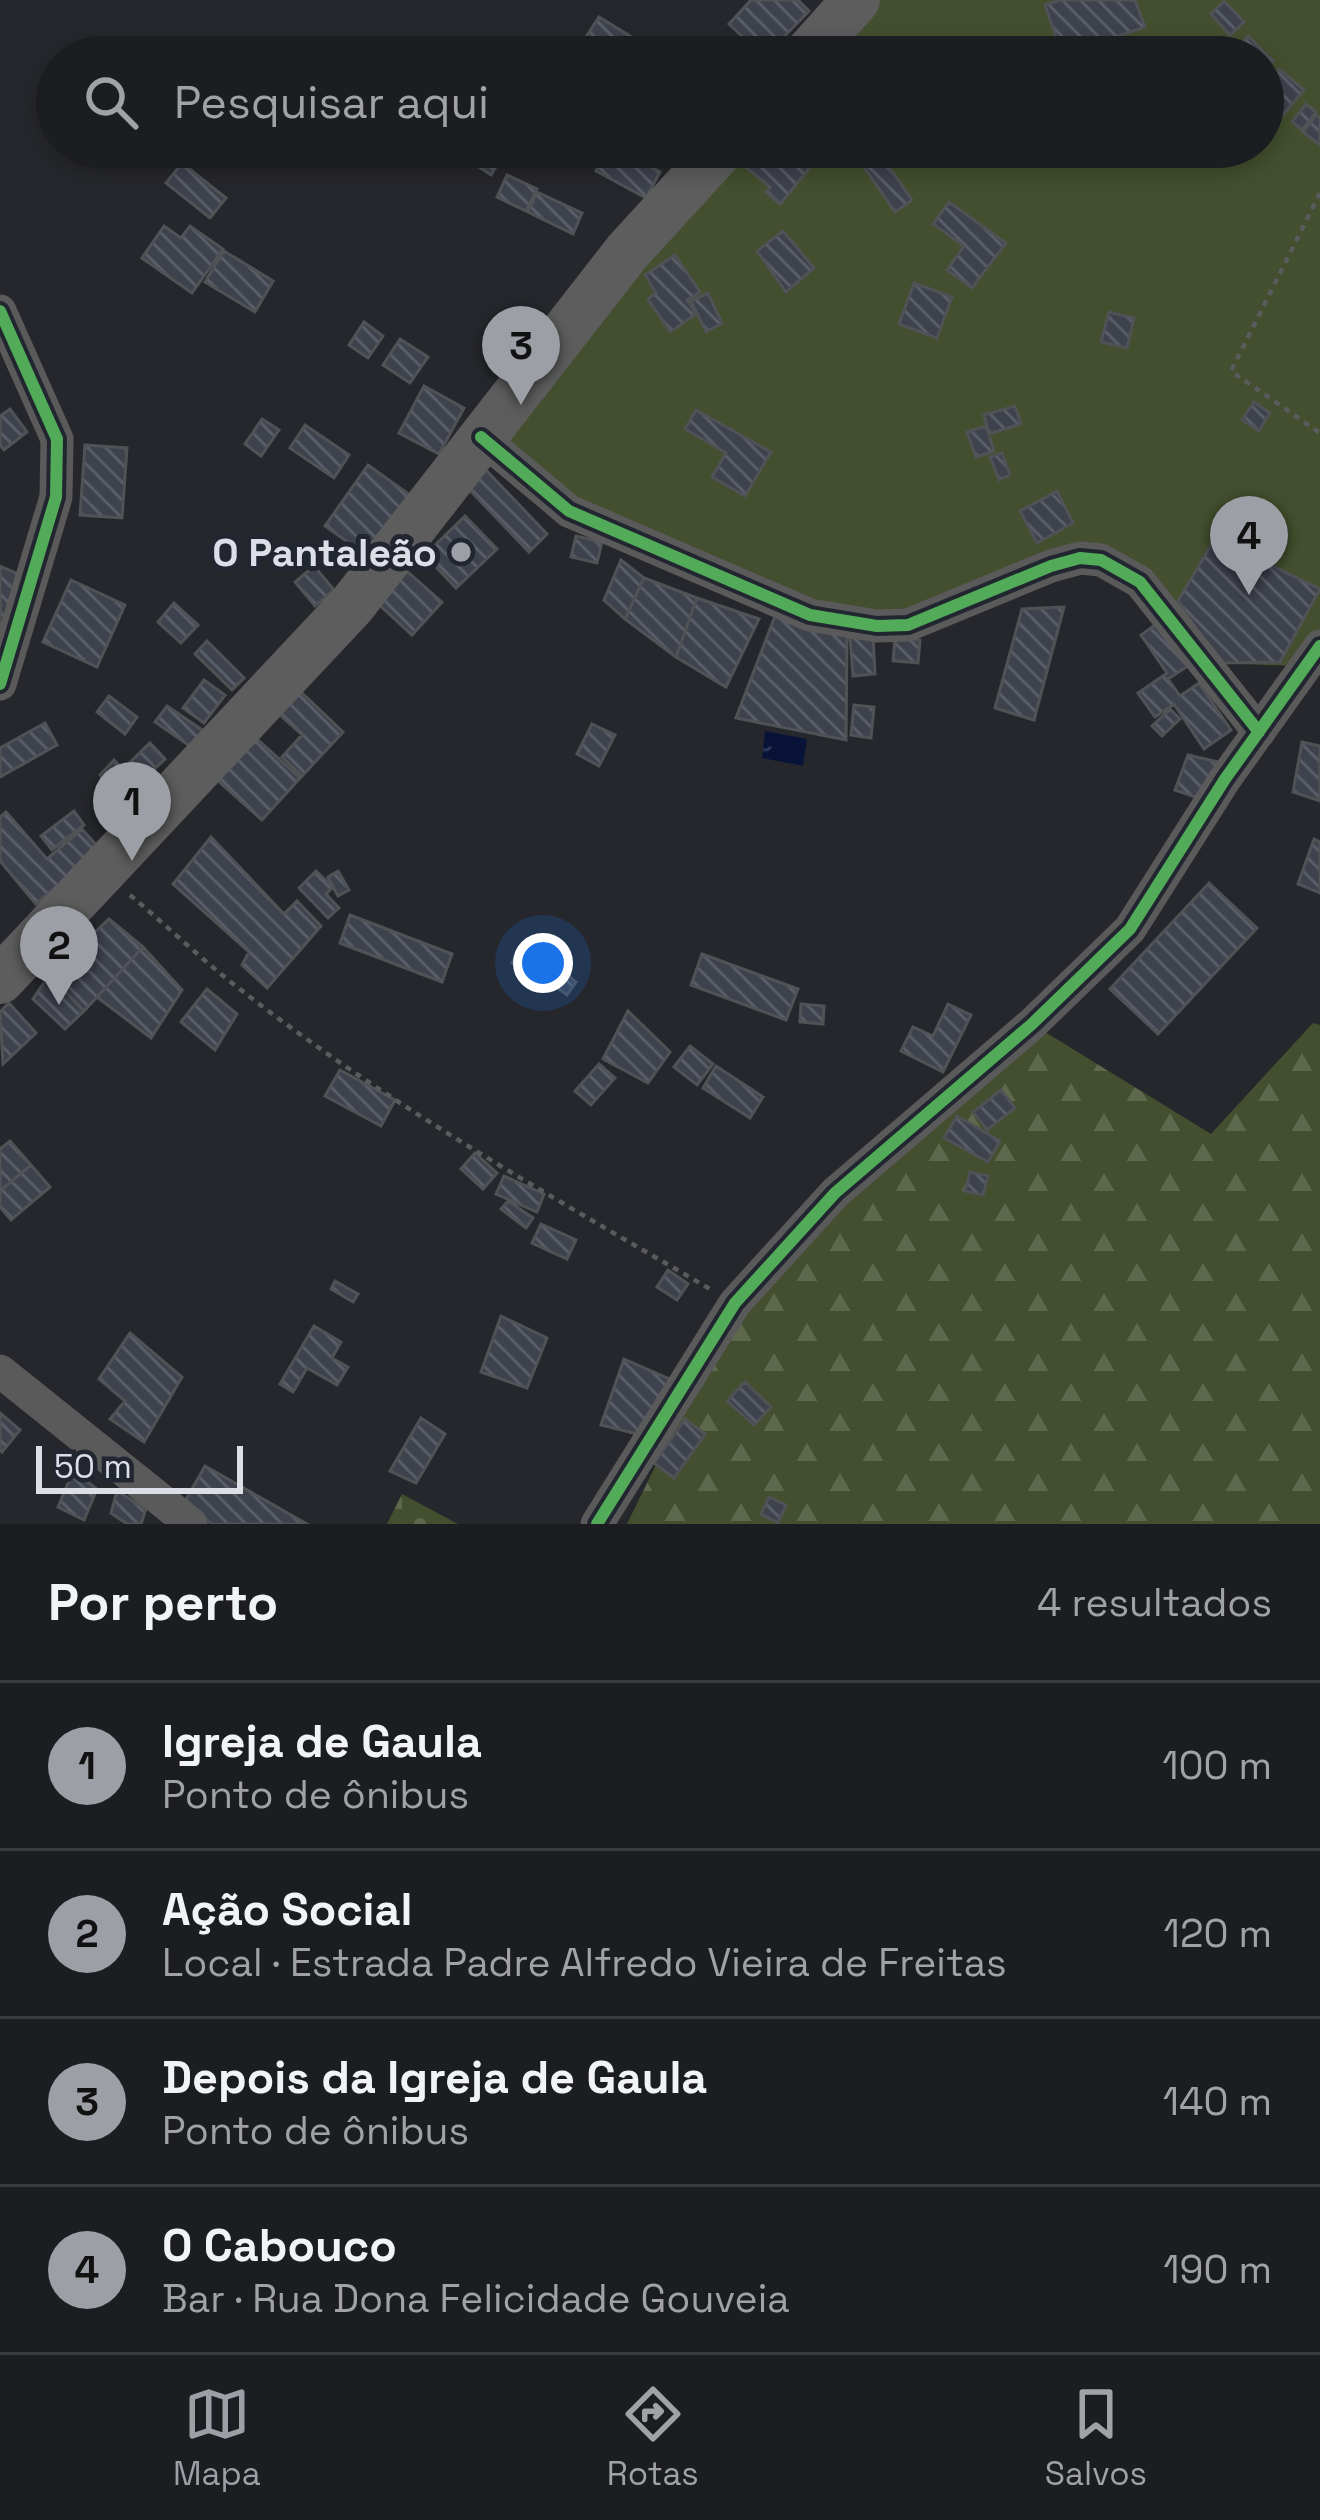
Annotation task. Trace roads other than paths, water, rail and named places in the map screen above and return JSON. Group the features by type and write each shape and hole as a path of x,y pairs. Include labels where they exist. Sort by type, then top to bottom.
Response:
{"main road":[{"path":"824,36 856,0"},
{"path":"0,980 352,605 628,252 704,168"}],"street":[{"path":"0,311 57,439 56,497 0,684"},
{"path":"481,437 568,511 810,615 877,626 908,625 1051,566 1080,558 1101,560 1140,582 1259,732"},
{"path":"597,1524 735,1304 835,1193 1032,1024 1130,928 1320,646"},
{"path":"0,1371 191,1524"}],"water":[{"path":"765,731 807,739 803,766 762,758"}],"place":[{"name":"Depois da Igreja de Gaula","path":"521,405"},
{"name":"O Pantaleão","path":"461,552"},
{"name":"O Cabouco","path":"1249,595"},
{"name":"Igreja de Gaula","path":"132,861"},
{"name":"Ação Social","path":"59,1005"}]}
